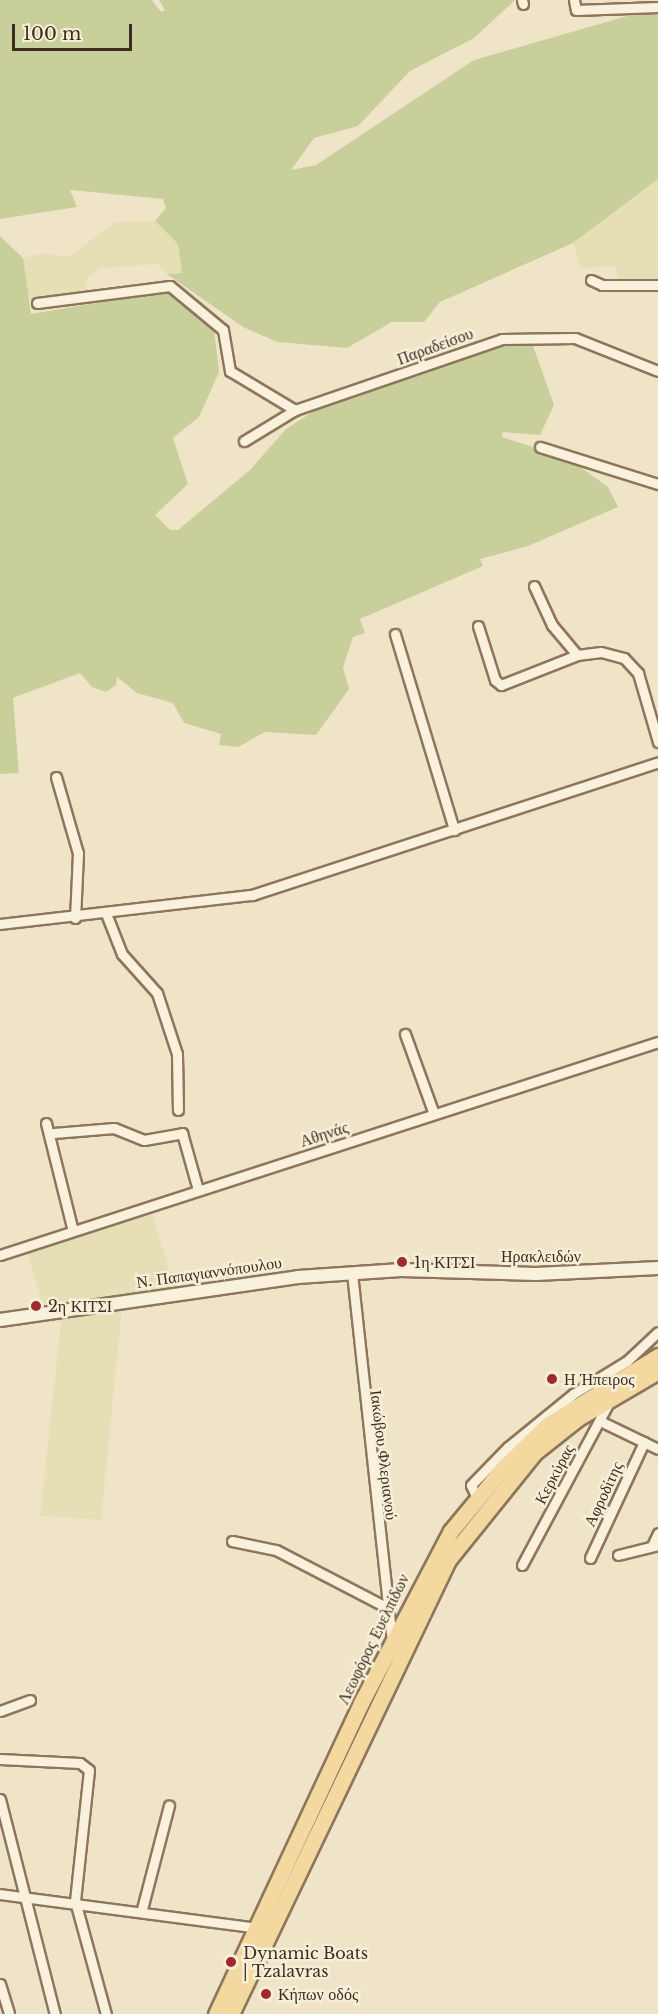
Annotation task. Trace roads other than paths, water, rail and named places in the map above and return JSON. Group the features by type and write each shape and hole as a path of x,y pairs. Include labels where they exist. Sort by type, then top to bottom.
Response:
{"main road":[{"name":"Λεωφόρος Ευελπίδων","path":"216,2014 392,1640 437,1554 477,1498 547,1425 658,1356"},
{"name":"Λεωφόρος Ευελπίδων","path":"231,2014 448,1560 534,1453 611,1397 658,1371"}],"street":[{"path":"575,5 635,2 658,7"},
{"path":"591,280 602,285 658,285"},
{"path":"38,303 170,286 223,330 230,371 295,410"},
{"name":"Παραδείσου","path":"244,441 295,410 502,339 575,338 658,371"},
{"path":"540,447 658,484"},
{"path":"534,586 552,626 577,655"},
{"path":"478,626 495,680 501,685 577,655 601,652 624,658 638,673 658,741"},
{"path":"395,634 454,830"},
{"path":"0,924 107,916 252,896 658,762"},
{"path":"56,777 78,854 75,918"},
{"path":"107,916 122,954 157,993 177,1054 178,1110"},
{"path":"405,1034 434,1114"},
{"name":"Αθηνάς","path":"0,1255 658,1042"},
{"path":"46,1123 73,1231"},
{"path":"54,1133 114,1128 144,1140 182,1133 198,1190"},
{"name":"Ηρακλειδών","path":"352,1274 658,1268"},
{"name":"Ν. Παπαγιαννόπουλου","path":"0,1320 205,1288 352,1274"},
{"name":"Ιακώβου Φλεριανού","path":"352,1274 392,1640"},
{"path":"477,1498 471,1485 508,1447 573,1394 627,1361 658,1332"},
{"name":"Κερκύρας","path":"522,1565 611,1397"},
{"path":"600,1421 658,1449"},
{"name":"Αφροδίτης","path":"590,1558 644,1442"},
{"path":"618,1555 655,1546 658,1533"},
{"path":"232,1541 276,1550 388,1608"},
{"path":"0,1711 30,1700"},
{"path":"0,1760 80,1763 89,1770 75,1901 106,2014"},
{"path":"0,1799 21,1895 55,2014"},
{"path":"142,1909 169,1805"},
{"path":"0,1894 142,1909 257,1928"},
{"path":"0,1984 9,2014"}],"place":[{"name":"1η ΚΙΤΣΙ","path":"402,1262"},
{"name":"2η ΚΙΤΣΙ","path":"36,1306"},
{"name":"Η Ήπειρος","path":"552,1379"},
{"name":"Dynamic Boats | Tzalavras","path":"231,1962"},
{"name":"Κήπων οδός","path":"266,1994"}]}
